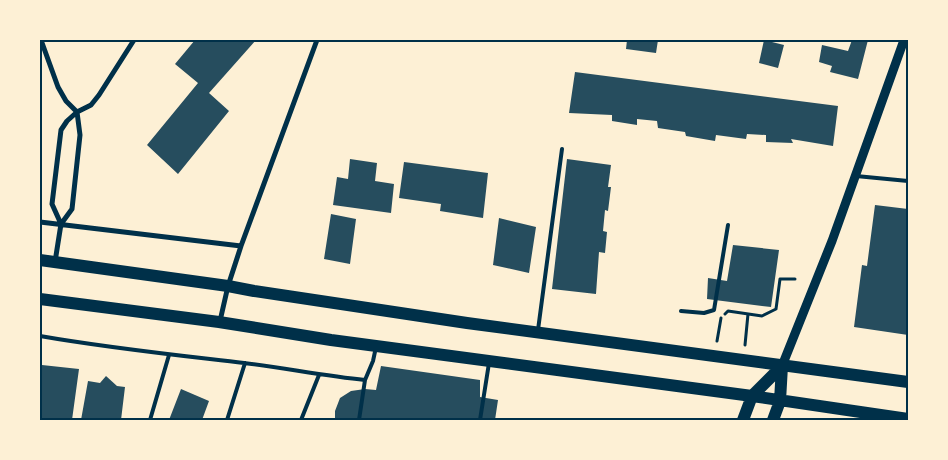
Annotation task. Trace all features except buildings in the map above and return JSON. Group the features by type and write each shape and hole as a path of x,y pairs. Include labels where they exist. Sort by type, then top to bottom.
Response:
{"main road":[{"path":"40,260 537,332 908,382"},
{"path":"40,299 220,322 908,419"},
{"path":"742,420 752,396 782,366"},
{"path":"773,420 780,401 782,366"}],"street":[{"path":"41,40 58,87 66,101 77,112 80,134 72,209 61,224 55,262"},
{"path":"61,224 52,204 61,130 77,112 91,105 99,96 134,40"},
{"path":"220,322 240,246 317,40"},
{"path":"782,366 856,176 904,40"},
{"path":"40,222 240,246"}],"lane":[{"path":"537,332 562,149"},
{"path":"856,176 908,181"},
{"path":"681,311 704,313 714,310 728,225"},
{"path":"40,336 93,346 245,363 319,375 365,380"},
{"path":"359,420 365,380 373,361 376,345"},
{"path":"150,420 169,355"},
{"path":"480,420 489,361"},
{"path":"227,420 245,363"},
{"path":"301,420 319,375"}],"path":[{"path":"717,342 721,317 728,311 762,316 776,309 780,279 795,279"},
{"path":"745,345 748,314"}]}
